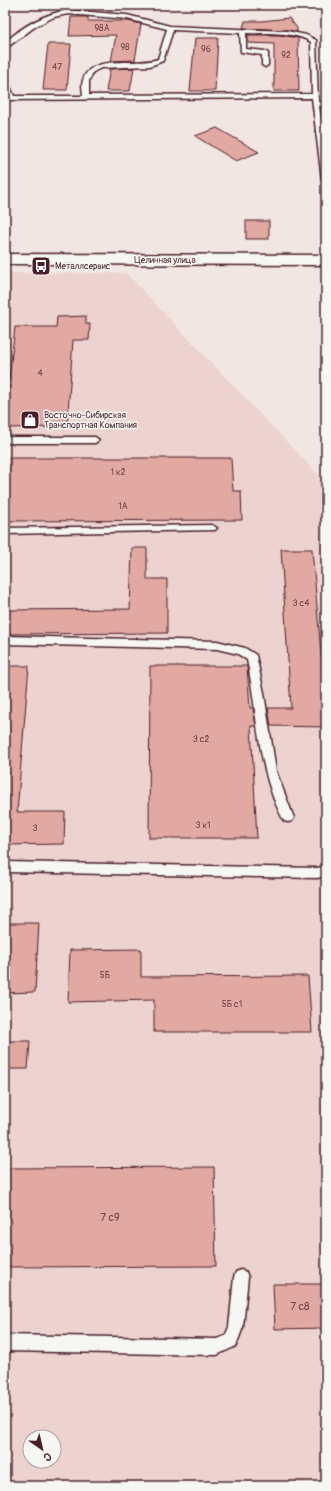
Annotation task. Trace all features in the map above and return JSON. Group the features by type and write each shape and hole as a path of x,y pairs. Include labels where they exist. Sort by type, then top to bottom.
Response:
{"street":[{"name":"Целинная улица","path":"5,260 326,260"}],"lane":[{"path":"5,47 15,38 48,17 60,13 76,12 119,15 170,28 287,33 301,35 314,41 315,104 326,180"},
{"path":"86,98 86,79 91,69 104,64 155,64 160,60 170,28"},
{"path":"243,32 244,51 265,53 265,65"},
{"path":"5,82 8,98 315,96"},
{"path":"315,104 326,104"},
{"path":"5,440 95,440"},
{"path":"5,531 212,528"},
{"path":"5,640 217,645 241,651 246,654 252,658 260,693 270,771 288,818"},
{"path":"5,868 326,872"},
{"path":"5,1344 217,1347 231,1341 236,1327 241,1277"}],"shaded area":[{"path":"5,273 126,273 326,483 326,1486 5,1486"}],"building":[{"path":"71,17 88,17 88,21 128,21 141,24 135,60 111,61 116,35 69,36"},
{"path":"289,18 297,28 297,32 287,30 243,28 245,21"},
{"path":"248,35 280,35 298,38 299,91 274,91 274,44 248,43"},
{"path":"195,38 218,38 215,91 190,91"},
{"path":"48,44 71,44 67,90 43,90"},
{"path":"134,68 130,91 106,91 110,69"},
{"path":"217,128 259,152 236,161 195,136"},
{"path":"246,221 269,221 269,239 246,239"},
{"path":"86,316 86,324 90,324 89,340 73,340 67,427 5,428 5,413 15,327 56,327 57,317"},
{"path":"5,458 231,458 233,491 241,491 242,520 5,521"},
{"path":"132,548 147,548 147,579 167,579 167,633 5,634 5,610 130,609"},
{"path":"281,549 312,549 323,676 326,676 326,727 271,726 268,708 291,708"},
{"path":"5,666 29,666 17,812 65,812 64,844 5,845"},
{"path":"150,666 247,666 250,708 253,708 256,726 251,726 257,838 149,838"},
{"path":"5,923 39,923 35,992 5,993"},
{"path":"141,949 141,977 308,976 312,1032 154,1032 154,1000 68,1002 70,950"},
{"path":"5,1041 30,1041 28,1069 5,1069"},
{"path":"214,1167 216,1266 5,1267 5,1168"},
{"path":"273,1284 326,1284 326,1328 275,1329"}],"place":[{"name":"Металлсервис","path":"41,266"},
{"name":"Восточно-Сибирская Транспортная Компания","path":"30,420"}]}
